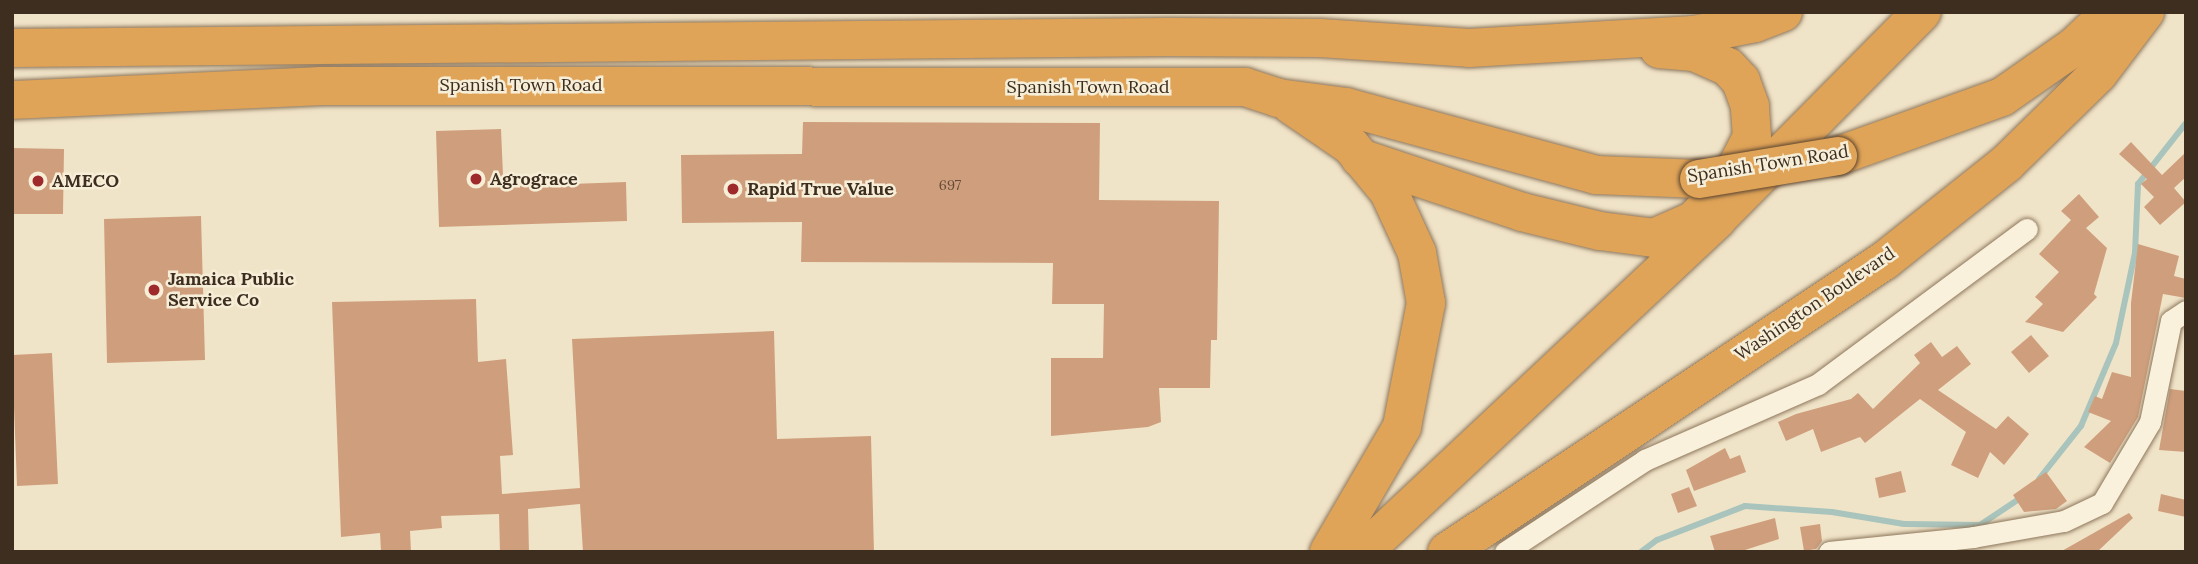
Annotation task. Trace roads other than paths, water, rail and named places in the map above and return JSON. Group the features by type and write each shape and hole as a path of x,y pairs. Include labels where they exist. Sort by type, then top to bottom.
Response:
{"highway":[{"path":"12,48 625,45 1318,25 1469,47 1694,35 1755,23 1783,12"},
{"path":"1363,552 1717,219 1923,12"},
{"name":"Spanish Town Road","path":"12,100 70,101 320,86 1245,87 1278,98 1346,107 1469,144 1596,175 1699,179 1838,156 2002,97 2075,46 2111,12"},
{"name":"Washington Boulevard","path":"1447,552 1884,261 2007,163 2098,74 2145,12"},
{"path":"1360,158 1522,212 1600,231 1654,238 1693,221 1726,188 1752,137 1750,106 1741,81 1728,67 1694,52 1584,41"},
{"path":"622,85 625,45"},
{"path":"70,101 73,47"},
{"path":"1278,98 1314,117 1360,158 1403,216 1417,253 1426,303 1402,426 1329,552"}],"street":[{"path":"1505,552 1645,460 1818,384 2027,229"},
{"path":"1829,552 1973,537 2064,521 2102,503 2150,422 2171,321 2186,311"}],"waterway":[{"path":"2039,479 2081,426 2116,343 2135,253 2138,184 2186,123"},
{"path":"1641,552 1657,540 1745,506 1832,512 1904,524 1980,525 2022,497"}],"place":[{"name":"Agrograce","path":"476,179"},
{"name":"AMECO","path":"38,181"},
{"name":"Rapid True Value","path":"733,189"},
{"name":"Jamaica Public Service Co","path":"154,290"}]}
